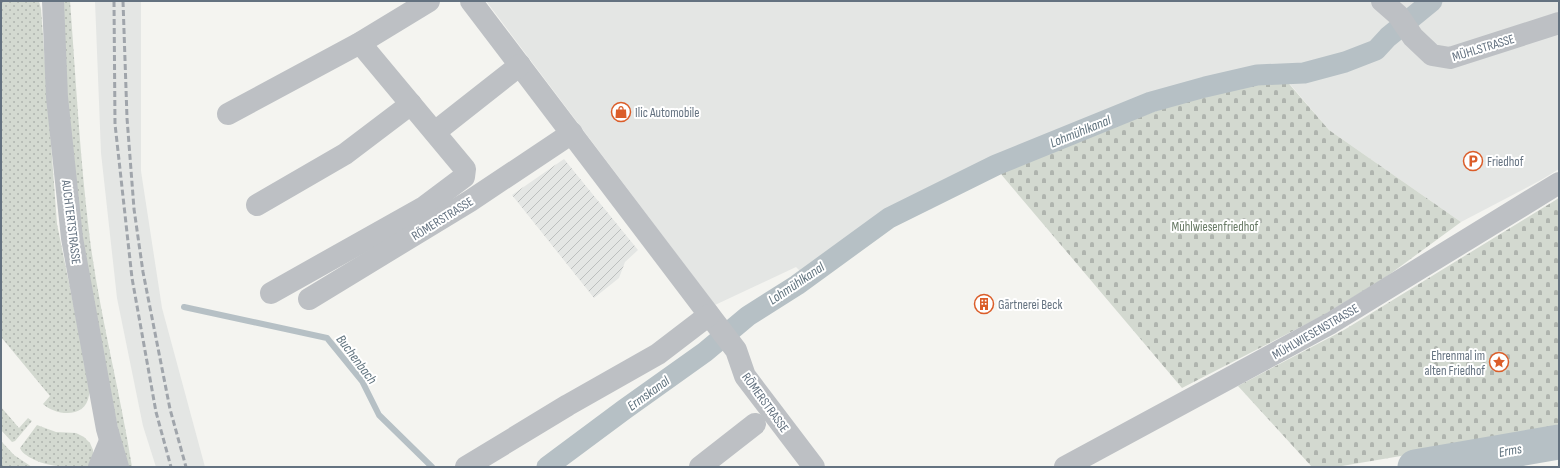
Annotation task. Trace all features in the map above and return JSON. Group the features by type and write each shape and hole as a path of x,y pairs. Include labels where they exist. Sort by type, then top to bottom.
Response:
{"street":[{"name":"AUCHTERTSTRASSE","path":"53,1 57,97 72,238 110,441 118,467"},
{"path":"228,114 360,43 429,1"},
{"name":"RÖMERSTRASSE","path":"471,1 717,325 739,357 741,370 745,376 814,467"},
{"name":"MÜHLSTRASSE","path":"1390,8 1413,36 1432,55 1450,58 1559,23"},
{"name":"RÖMERSTRASSE","path":"271,293 424,207 464,177 465,169 436,132 360,43"},
{"path":"436,132 520,65"},
{"path":"257,205 345,154 411,104"},
{"name":"RÖMERSTRASSE","path":"309,299 470,201 572,133"},
{"name":"MÜHLWIESENSTRASSE","path":"1064,467 1331,323 1559,183"},
{"path":"466,467 568,405 658,354 717,325"},
{"path":"700,467 755,424"},
{"path":"99,467 110,441"}],"shaded area":[{"path":"95,1 141,1 141,171 162,308 205,467 156,467 143,426 117,298 101,153"},
{"path":"486,1 1559,1 1559,169 1461,222 1329,130 1278,70 1205,84 1149,99 1077,122 994,160 896,208 863,234 869,242 825,273 818,265 804,275 796,267 715,305"},
{"path":"564,159 638,250 625,262 619,278 594,298 512,195"}],"green space":[{"path":"1,1 39,1 41,9 57,224 89,382 87,403 77,412 62,413 43,404 50,396 1,337"},
{"path":"63,1 70,1 78,121 94,268 132,467 126,467 96,323 74,184 66,75"},
{"name":"Mühlwiesenfriedhof","path":"1284,78 1329,130 1461,222 1386,277 1322,316 1182,388 1000,173 1081,139 1207,92"},
{"path":"1559,198 1559,427 1531,434 1336,467 1312,467 1238,386 1344,330"},
{"path":"1,407 19,428 28,418 32,421 15,441 12,442 1,430"},
{"path":"37,425 56,432 76,433 84,437 90,443 93,450 93,458 90,467 66,467 51,465 36,461 29,457 20,448"},
{"path":"1,441 14,455 32,467 1,467"}],"waterway":[{"name":"Lohmühlkanal","path":"547,467 705,352 748,316 797,285 889,218 996,165 1151,102 1205,87 1257,75 1304,73 1345,62 1376,50 1388,37 1432,1"},
{"name":"Buchenbach","path":"184,307 327,338 362,381 379,415 432,467"},
{"name":"Erms","path":"1415,467 1559,442"}],"railway":[{"path":"114,1 115,124 132,278 156,412 171,467"},
{"path":"123,1 127,118 134,209 143,272 170,409 186,467"}],"place":[{"name":"Ilic Automobile","path":"621,112"},
{"name":"Friedhof","path":"1473,161"},
{"name":"Gärtnerei Beck","path":"984,304"},
{"name":"Ehrenmal im alten Friedhof","path":"1499,362"}],"water label":[{"name":"Ermskanal","path":"648,393"}]}
